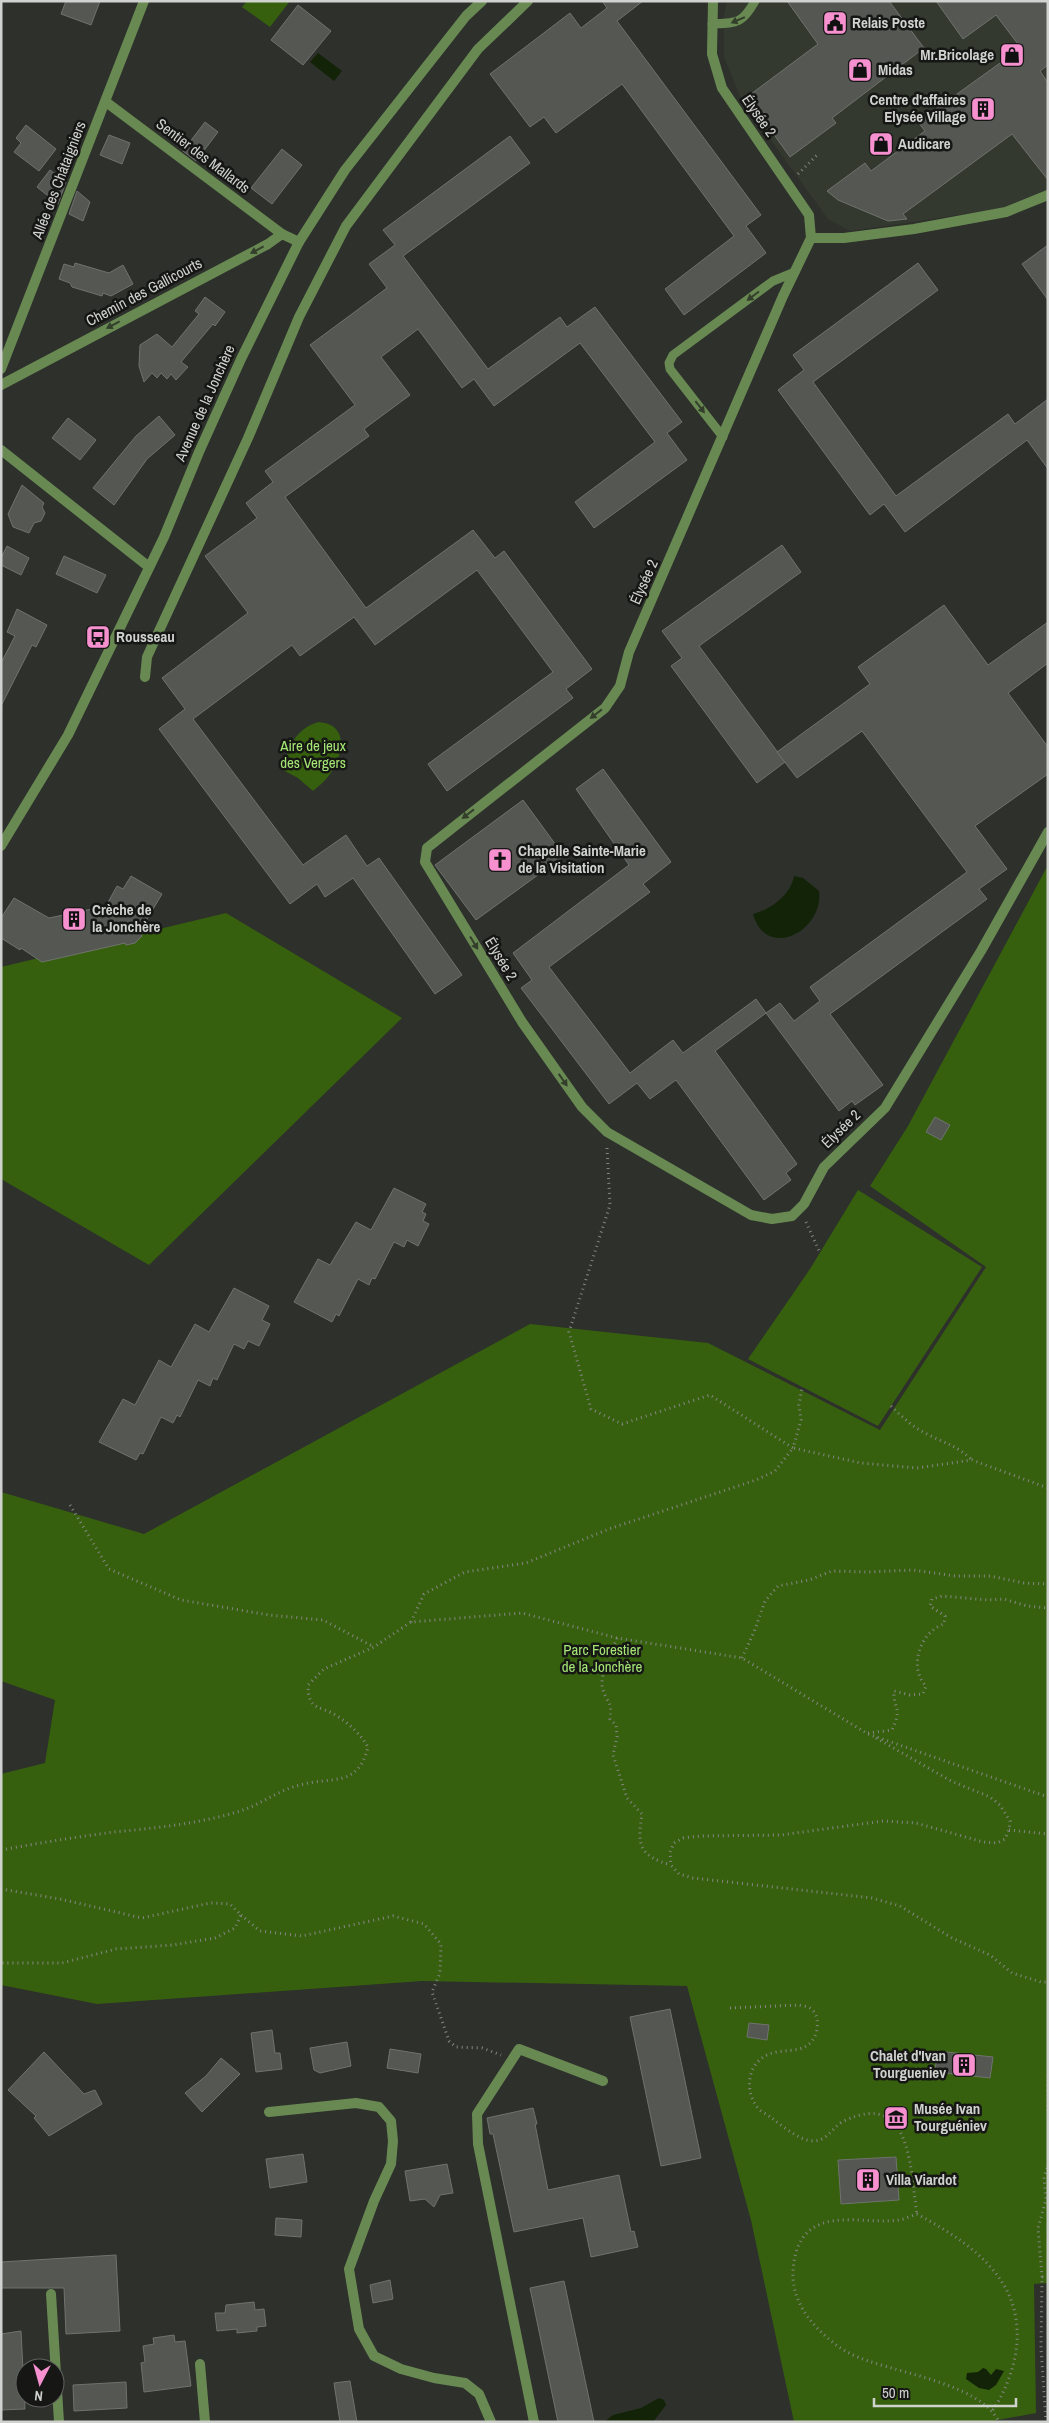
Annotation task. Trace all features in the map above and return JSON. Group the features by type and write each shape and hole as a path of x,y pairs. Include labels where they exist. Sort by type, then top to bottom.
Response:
{"street":[{"name":"Allée des Châtaigniers","path":"1,370 144,1"},
{"name":"Avenue de la Jonchère","path":"1,846 68,735 150,567 234,376 299,242 346,170 466,16 482,1"},
{"path":"145,677 147,657 248,438 299,317 346,226 478,49 528,1"},
{"name":"Élysée 2","path":"713,1 712,54 722,88 809,215 811,238 629,652 620,686 605,708 427,848 425,862 522,1022 582,1107 606,1132 750,1215 772,1219 792,1216 799,1209 824,1167 885,1108 981,952 1048,832"},
{"name":"Sentier des Mallards","path":"106,102 282,234"},
{"path":"811,238 844,238 914,229 1006,212 1048,195"},
{"path":"282,234 299,242"},
{"name":"Chemin des Gallicourts","path":"1,385 268,244 282,234"},
{"path":"1,450 150,567"},
{"path":"534,2422 478,2144 477,2114 519,2049 603,2081"},
{"path":"269,2112 356,2103 378,2107 391,2121 391,2164 374,2201 349,2269 358,2329 374,2356 401,2369 434,2378 465,2383 479,2394 491,2422"},
{"path":"51,2294 59,2422"},
{"path":"200,2364 205,2422"}],"lane":[{"path":"712,24 732,24 745,18 755,1"},
{"path":"723,437 670,369 669,363 674,355 773,281 795,272"}],"path":[{"path":"788,183 819,153"},
{"path":"606,1132 610,1205 569,1332 591,1409 622,1424 710,1395 793,1448 861,1463 918,1468 972,1460"},
{"path":"799,1209 820,1253"},
{"path":"411,1622 424,1594 465,1572 526,1563 609,1529 756,1480 775,1471 793,1448 801,1420 799,1405 802,1387"},
{"path":"891,1406 909,1423 931,1436 957,1446 972,1460 1048,1488"},
{"path":"70,1506 109,1569 181,1600 269,1615 323,1620 374,1647"},
{"path":"742,1658 765,1601 778,1586 809,1580 832,1571 913,1570 955,1576 990,1576 1024,1583 1048,1584"},
{"path":"868,1734 892,1730 898,1713 894,1691 899,1690 910,1696 923,1694 926,1686 919,1679 917,1662 922,1643 934,1627 944,1624 945,1616 930,1606 932,1599 942,1596 988,1600 1004,1598 1027,1606 1048,1608"},
{"path":"1,1850 46,1841 176,1825 229,1814 299,1785 333,1780 354,1773 364,1764 368,1747 361,1735 336,1715 316,1708 308,1696 308,1685 324,1669 374,1647 411,1622 522,1613 617,1638 742,1658 868,1734 951,1781 990,1797 1007,1813 1010,1821 1005,1839 997,1843 967,1839 916,1823 883,1821 781,1835 683,1838 674,1843 670,1852 671,1865 678,1874 693,1878 872,1898 900,1906 952,1938 990,1955 1012,1973 1048,1982"},
{"path":"617,1638 604,1672 602,1689 612,1704 610,1719 616,1725 617,1737 613,1755 627,1798 642,1814 639,1841 644,1853 656,1861 671,1865"},
{"path":"868,1734 1048,1797"},
{"path":"1009,1830 1048,1834"},
{"path":"1,1889 60,1899 142,1918 210,1903 230,1904 260,1931 302,1936 393,1916 424,1924 440,1944 440,1973 432,1992 448,2041 456,2047 482,2048 512,2059"},
{"path":"1,1963 62,1963 116,1949 173,1946 215,1938 234,1928 241,1915"},
{"path":"730,2008 799,2005 809,2007 816,2014 818,2025 816,2037 809,2045 799,2049 778,2052 759,2060 752,2070 749,2083 751,2096 759,2109 801,2137 813,2141 822,2139 841,2122 856,2116 880,2115 891,2122 901,2131 907,2144 917,2214"},
{"path":"1048,2075 1048,2111"},
{"path":"1046,2422 1041,2348 1042,2277 1038,2228 1046,2200 1044,2177 1048,2166"},
{"path":"917,2214 954,2236 974,2252 1004,2284 1014,2303 1017,2323 1017,2346 1012,2372 993,2410"},
{"path":"917,2214 900,2220 829,2222 813,2228 802,2237 797,2248 793,2280 796,2296 806,2315 818,2329 850,2354 934,2380 993,2410 999,2422"},
{"path":"1042,2277 1048,2276"}],"shaded area":[{"path":"727,1 1048,1 1048,192 1000,209 850,231 828,219 741,99 724,57 724,15"},
{"path":"318,53 342,71 334,81 310,62"},
{"path":"794,876 803,878 819,891 818,905 813,918 804,928 793,935 781,938 769,936 760,928 753,914 779,901 789,889"},
{"path":"983,2368 991,2375 996,2369 1004,2371 996,2385 989,2390 979,2388 966,2379 967,2373 978,2372"},
{"path":"659,2398 664,2400 666,2405 653,2422 604,2422 613,2415 641,2408"}],"green space":[{"path":"247,1 290,1 270,27 242,7"},
{"name":"Aire de jeux des Vergers","path":"319,722 329,724 336,729 340,735 341,742 335,766 324,781 313,791 298,778 281,769 290,746 298,734"},
{"name":"Parc Forestier de la Jonchère","path":"1048,865 1048,2283 1034,2284 1036,2413 987,2422 794,2422 751,2220 687,1986 422,1981 97,2004 1,1985 1,1774 45,1763 55,1700 1,1681 1,1492 144,1534 530,1324 708,1343 880,1430 986,1267 870,1186 908,1126"},
{"path":"226,913 402,1018 149,1265 1,1179 1,967"},
{"path":"858,1190 982,1267 878,1426 748,1359 810,1269"}],"building":[{"path":"66,1 100,1 91,25 61,14"},
{"path":"602,1 643,1 617,21 761,215 746,226 766,253 684,315 665,289 734,236 622,84 556,133 544,117 530,127 490,74 570,13 581,28 607,8"},
{"path":"787,1 889,1 924,48 832,118 836,123 790,157 747,97 818,44"},
{"path":"936,1 1048,1 1048,65 1040,71 1048,83 1048,180 1012,134 903,214 907,219 888,221 838,200 827,191 865,163 871,171 925,131 918,122 1021,48 996,15 963,39"},
{"path":"298,5 331,31 303,65 271,40"},
{"path":"205,122 218,132 196,161 183,151"},
{"path":"26,125 56,149 39,171 14,152 21,143 16,138"},
{"path":"109,135 130,143 122,164 100,155"},
{"path":"510,136 530,163 403,256 488,369 560,317 567,327 595,307 682,422 667,433 687,460 594,528 575,502 655,442 580,343 494,406 474,379 462,388 418,329 381,357 410,395 364,429 369,436 285,497 366,608 473,530 495,558 504,551 592,669 566,689 573,698 447,791 428,764 553,672 477,570 375,645 354,617 300,656 292,645 193,719 303,865 346,835 367,866 379,858 462,975 435,994 353,878 325,897 317,884 290,904 159,729 185,709 162,678 248,613 205,556 257,518 246,503 273,482 265,471 355,405 310,345 387,288 369,264 395,245 383,230"},
{"path":"282,149 302,165 272,204 251,188"},
{"path":"50,170 66,182 58,204 37,187"},
{"path":"77,191 90,202 83,221 69,214"},
{"path":"1048,245 1048,300 1022,264"},
{"path":"75,263 109,273 123,265 133,284 111,296 103,293 102,296 72,287 70,283 59,279 64,264 74,267"},
{"path":"918,263 938,290 813,382 896,496 1008,414 1015,424 1048,399 1048,469 1027,440 905,532 884,504 870,515 778,390 804,370 793,355"},
{"path":"205,297 225,312 215,326 213,324 181,362 188,367 176,380 171,374 167,379 161,373 157,378 152,373 144,382 139,366 140,345 157,334 172,347 199,314 195,311"},
{"path":"159,416 175,435 147,459 114,505 93,488 136,436"},
{"path":"68,418 96,440 80,460 52,438"},
{"path":"22,485 44,503 42,507 45,513 41,521 34,523 29,533 13,527 8,514"},
{"path":"782,545 801,572 699,646 785,762 757,783 671,666 682,658 662,631"},
{"path":"7,546 29,558 21,575 1,565 1,558"},
{"path":"64,556 106,575 97,593 56,574"},
{"path":"944,605 988,665 1048,622 1048,663 1008,693 1048,747 1048,774 975,826 1007,869 979,889 987,899 830,1014 883,1085 855,1105 852,1101 839,1111 766,1013 780,1003 794,1021 820,1001 810,987 967,872 862,731 797,778 777,752 870,684 858,667"},
{"path":"17,609 47,625 36,647 32,645 1,706 1,663 15,636 7,632"},
{"path":"603,769 671,862 643,884 650,892 549,967 630,1073 673,1040 683,1053 756,999 766,1013 715,1051 797,1164 786,1173 791,1180 764,1200 676,1080 650,1099 637,1083 609,1104 521,988 532,980 513,953 629,865 576,789"},
{"name":"Chapelle Sainte-Marie de la Visitation","path":"523,800 564,856 476,920 435,865"},
{"name":"Crèche de la Jonchère","path":"131,876 162,894 140,931 142,936 135,943 126,945 125,943 42,962 1,938 1,918 14,898 49,918 106,906 117,886 123,889"},
{"path":"935,1117 950,1125 941,1140 926,1132"},
{"path":"394,1188 426,1204 422,1212 426,1214 423,1221 429,1224 418,1246 407,1240 404,1247 394,1242 375,1279 372,1278 369,1285 358,1279 339,1316 336,1314 332,1322 294,1302 318,1259 330,1265 356,1222 371,1230"},
{"path":"234,1288 269,1306 262,1320 270,1324 259,1346 248,1341 244,1349 234,1344 217,1380 213,1378 210,1386 198,1380 180,1417 177,1415 173,1423 161,1417 143,1454 140,1453 136,1460 99,1442 123,1399 135,1405 159,1360 171,1367 195,1324 209,1332"},
{"path":"670,2009 701,2158 661,2166 630,2017"},
{"path":"749,2023 769,2025 767,2040 747,2037"},
{"path":"272,2030 275,2053 280,2053 282,2069 256,2072 251,2033"},
{"path":"347,2042 351,2066 320,2073 314,2070 310,2048"},
{"path":"390,2049 421,2054 418,2073 387,2068"},
{"name":"Chalet d'Ivan Tourgueniev","path":"937,2051 993,2057 990,2078 935,2072"},
{"path":"44,2052 84,2094 95,2090 102,2104 49,2136 34,2118 36,2116 8,2090"},
{"path":"221,2058 240,2074 202,2112 185,2093 206,2076"},
{"path":"533,2108 548,2190 619,2175 631,2232 634,2231 638,2247 591,2257 583,2218 514,2232 493,2134 490,2134 487,2118"},
{"path":"303,2154 307,2182 270,2188 266,2159"},
{"name":"Villa Viardot","path":"896,2157 899,2200 841,2204 838,2160"},
{"path":"447,2164 453,2193 440,2195 434,2207 425,2199 410,2201 405,2171"},
{"path":"276,2218 302,2220 301,2237 275,2235"},
{"path":"116,2255 120,2331 66,2334 64,2288 1,2288 1,2262"},
{"path":"390,2280 393,2299 373,2303 370,2285"},
{"path":"564,2281 594,2422 558,2422 530,2288"},
{"path":"254,2302 255,2310 264,2309 266,2326 257,2327 257,2331 237,2333 237,2329 217,2331 215,2313 225,2313 226,2305"},
{"path":"21,2331 22,2358 15,2358 15,2408 25,2409 1,2410 1,2334"},
{"path":"174,2335 175,2342 185,2341 191,2386 144,2392 141,2363 145,2362 143,2346 154,2344 153,2338"},
{"path":"350,2381 357,2422 340,2422 334,2383"},
{"path":"126,2382 127,2408 74,2411 73,2385"}],"place":[{"name":"Relais Poste","path":"835,23"},
{"name":"Mr.Bricolage","path":"1012,55"},
{"name":"Midas","path":"860,70"},
{"name":"Centre d'affaires Elysée Village","path":"983,109"},
{"name":"Audicare","path":"881,144"},
{"name":"Rousseau","path":"98,637"},
{"name":"Chapelle Sainte-Marie de la Visitation","path":"500,860"},
{"name":"Crèche de la Jonchère","path":"74,919"},
{"name":"Chalet d'Ivan Tourgueniev","path":"964,2065"},
{"name":"Musée Ivan Tourguéniev","path":"896,2118"},
{"name":"Villa Viardot","path":"868,2180"}]}
